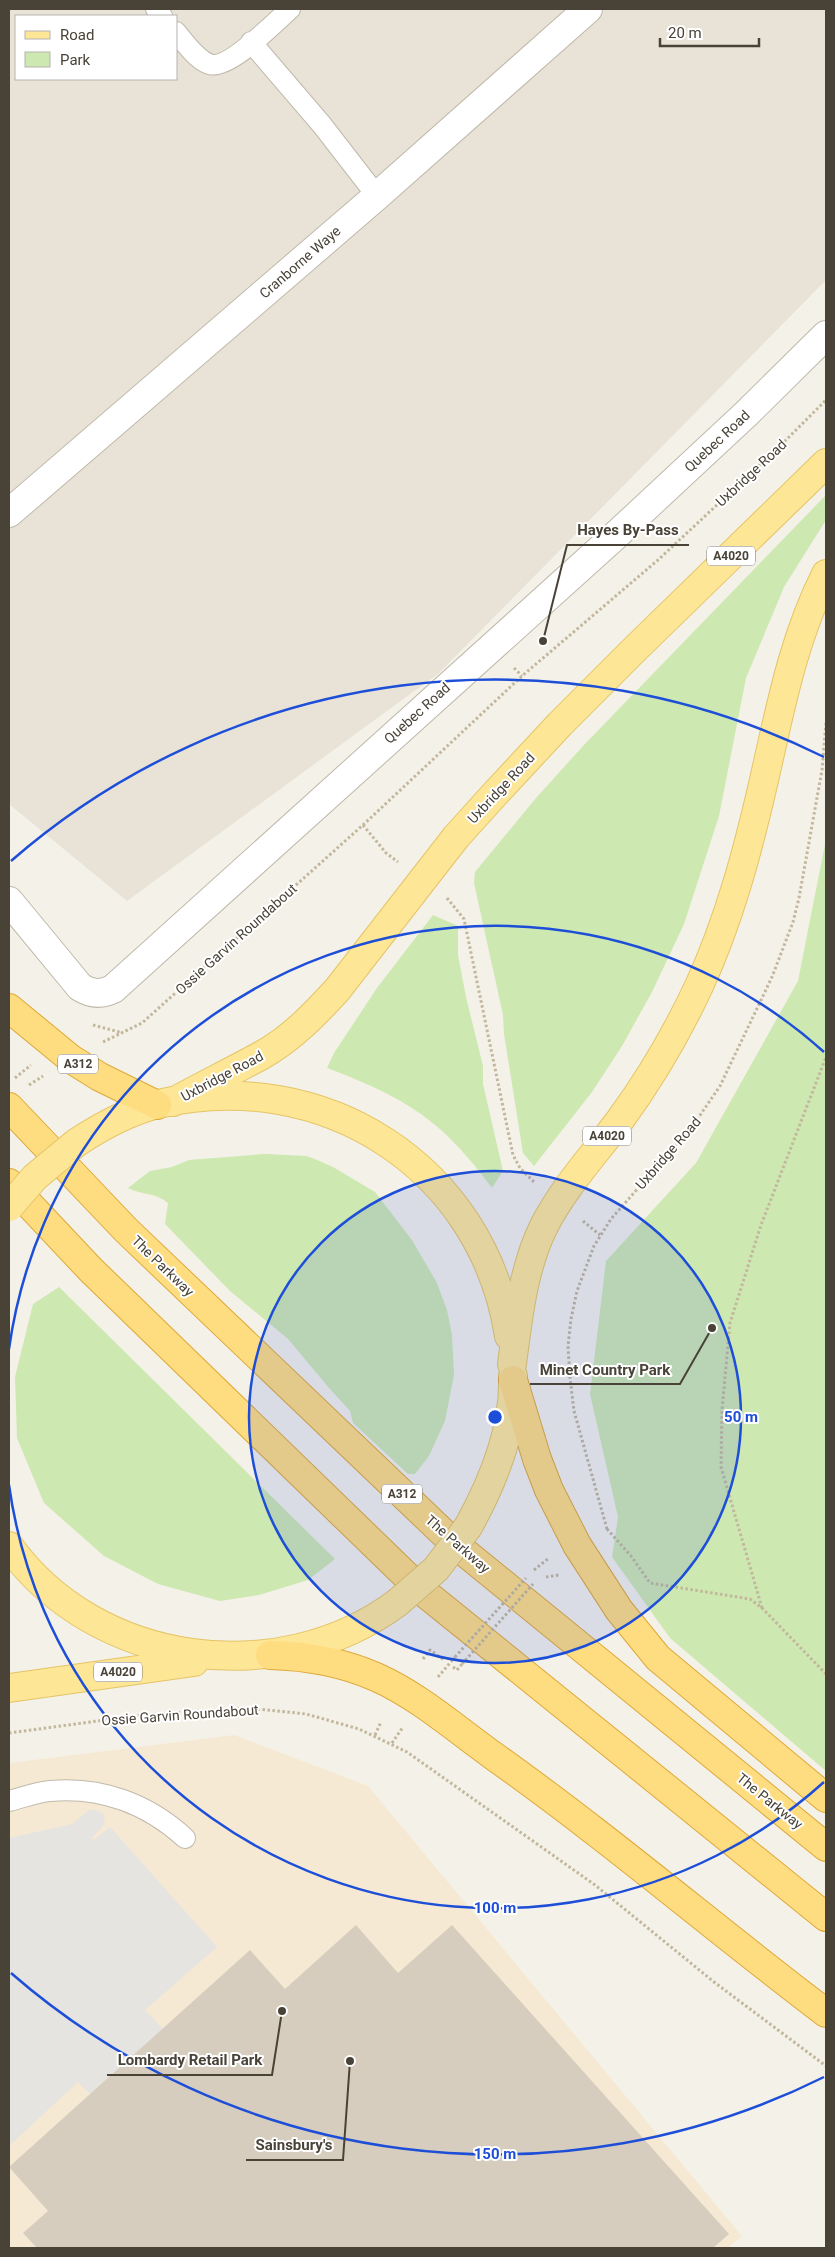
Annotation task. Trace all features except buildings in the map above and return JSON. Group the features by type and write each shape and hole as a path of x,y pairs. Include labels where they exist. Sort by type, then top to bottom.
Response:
{"highway":[{"name":"A312","path":"9,1008 72,1059 100,1078 165,1103"},
{"name":"The Parkway","path":"16,1097 126,1230 457,1546 826,1847"},
{"path":"9,1182 91,1270 421,1590 826,1917"},
{"path":"513,1372 534,1452 549,1490 577,1545 619,1610 658,1658 826,1798"},
{"path":"270,1655 325,1660 377,1678 402,1691 537,1787 826,2013"}],"main road":[{"name":"Uxbridge Road","path":"165,1103 263,1055 296,1031 318,1010 337,990 456,837 513,775 635,649 826,463"},
{"name":"A4020","path":"513,1372 524,1287 533,1255 544,1227 558,1201 620,1120 663,1054 699,986 727,915 747,848 781,702 804,624 826,574"},
{"path":"9,1207 35,1176 76,1143 114,1122 165,1103 209,1096 245,1095 282,1100 317,1108 351,1122 383,1139 407,1157 450,1199 482,1249 503,1305 513,1372 507,1432 498,1465 485,1497 468,1527 436,1568 397,1603 368,1622 336,1637 303,1648 270,1655 228,1657 186,1654 145,1644 106,1628 70,1606 38,1580 9,1546"},
{"name":"A4020","path":"9,1688 228,1657"}],"street":[{"name":"Cranborne Waye","path":"9,513 377,196 588,9"},
{"name":"Quebec Road","path":"9,901 80,987 94,993 105,993 113,989 615,536 746,414 826,334"}],"lane":[{"path":"178,34 199,58 210,65 224,63 290,9"},
{"path":"251,42 322,125 377,196"},
{"path":"9,1801 48,1791 88,1790 120,1798 149,1810 168,1822 185,1838"}],"path":[{"name":"Uxbridge Road","path":"363,825 522,676 665,553 780,446 826,400"},
{"name":"Uxbridge Road","path":"600,1235 625,1201 675,1148 707,1107 732,1064 772,978 799,898 822,770 826,723"},
{"path":"363,825 386,853 396,860"},
{"name":"Ossie Garvin Roundabout","path":"101,1042 142,1023 363,825"},
{"path":"443,895 464,919 513,1154 520,1168 528,1177"},
{"path":"91,1025 123,1033"},
{"path":"762,1608 721,1467 722,1410 730,1322 761,1225 826,1058"},
{"path":"16,1078 35,1061"},
{"path":"16,1097 48,1073"},
{"path":"585,1222 600,1235 577,1291 571,1318 568,1346 574,1411 607,1529 631,1556 650,1583 750,1598 826,1674"},
{"path":"453,1667 457,1670 533,1584 545,1577 553,1577 566,1572"},
{"path":"441,1673 526,1578"},
{"path":"422,1660 430,1650 444,1660"},
{"name":"Ossie Garvin Roundabout","path":"9,1733 142,1715 247,1708 306,1714 374,1735 392,1743"},
{"path":"374,1735 381,1722"},
{"path":"400,1731 392,1743 595,1885 714,1982 826,2066"}],"shaded area":[{"path":"9,9 826,9 826,280 439,673 127,901 9,804"},
{"path":"234,1735 368,1786 742,2236 728,2248 9,2248 9,1763"},
{"path":"89,1810 103,1813 105,1819 103,1826 92,1838 94,1840 110,1827 217,1947 145,2010 163,2029 90,2094 78,2082 9,2146 9,1838 72,1824"}],"green space":[{"path":"826,495 826,520 784,587 746,678 719,816 684,924 652,992 622,1046 592,1092 534,1166 523,1153 504,1034 503,1015 474,883 475,872 536,798 583,746"},
{"path":"826,839 826,1771 670,1638 612,1557 618,1517 590,1394 606,1261 696,1163 798,981"},
{"path":"433,915 458,926 458,955 483,1066 483,1084 503,1171 492,1188 462,1151 429,1120 387,1094 327,1068 334,1053 377,988"},
{"path":"265,1154 306,1156 315,1159 333,1167 375,1192 412,1240 437,1283 447,1310 452,1335 454,1375 445,1421 429,1456 415,1474 408,1474 353,1423 350,1411 288,1339 230,1291 165,1224 168,1203 153,1195 128,1188 150,1171 172,1167 189,1160"},
{"path":"59,1287 335,1559 308,1580 259,1595 220,1601 158,1584 104,1556 44,1503 17,1438 15,1377 33,1304"}],"place":[{"name":"Hayes By-Pass","path":"543,641"},
{"name":"Minet Country Park","path":"712,1328"},
{"name":"Lombardy Retail Park","path":"282,2011"},
{"name":"Sainsbury's","path":"350,2061"}]}
